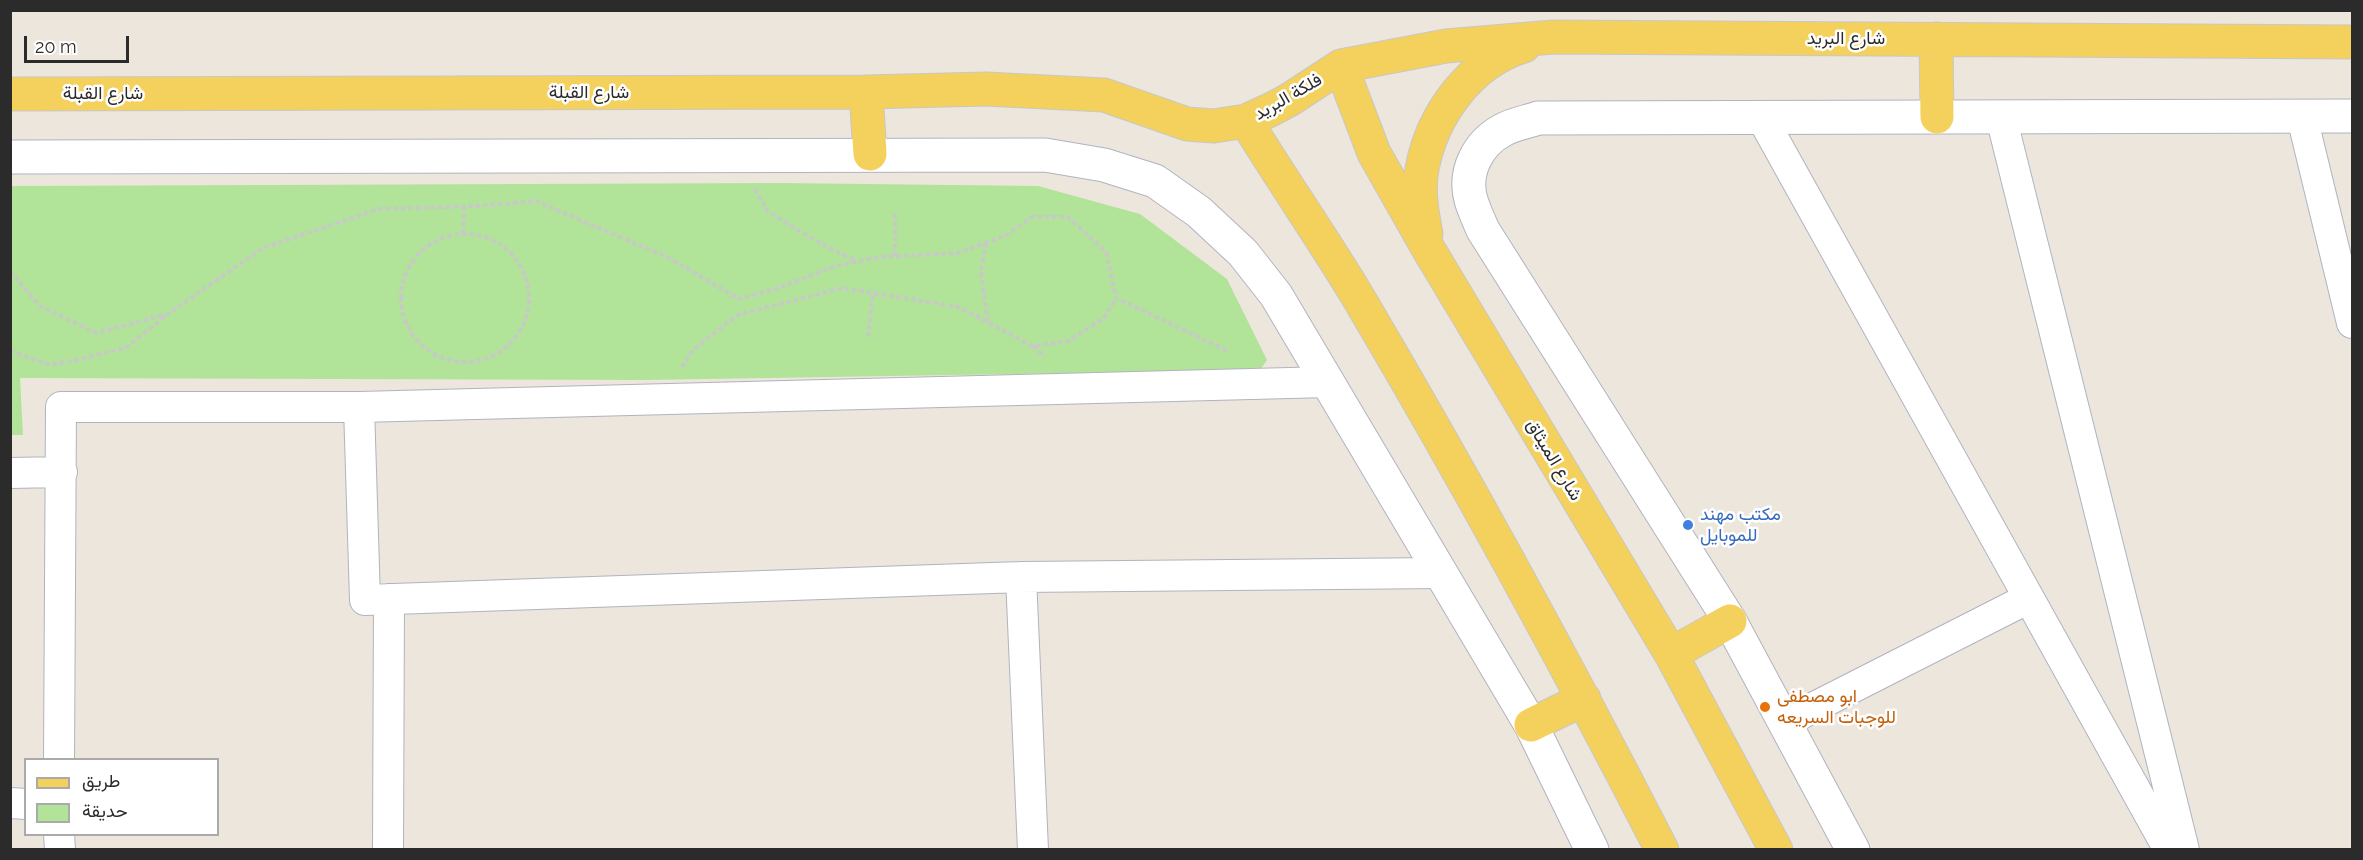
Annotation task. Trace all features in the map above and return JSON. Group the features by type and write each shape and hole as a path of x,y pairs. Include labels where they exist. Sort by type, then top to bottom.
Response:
{"main road":[{"name":"شارع البريد","path":"1341,66 1446,46 1553,37 2352,42"},
{"path":"1429,250 1421,211 1422,170 1432,132 1452,97 1480,69 1514,49 1553,37"},
{"path":"1936,39 1937,117"},
{"name":"فلكة البريد","path":"1163,117 1187,124 1214,126 1246,121 1289,100 1341,66"},
{"name":"شارع الميثاق","path":"1341,66 1374,153 1429,250 1671,654 1776,849"},
{"name":"شارع القبلة","path":"10,94 866,92 986,89 1104,95 1163,117"},
{"path":"866,92 870,154"},
{"path":"1246,121 1389,350 1584,699 1662,849"},
{"path":"1671,654 1730,621"},
{"path":"1531,725 1584,699"}],"street":[{"path":"1853,849 1730,621 1483,230 1471,199 1469,183 1471,166 1480,151 1490,139 1504,129 1538,118 2352,116"},
{"path":"2001,117 2184,849"},
{"path":"2302,117 2352,323"},
{"path":"1762,118 2169,849"},
{"path":"10,157 1045,155 1104,165 1155,181 1199,212 1243,254 1276,294 1531,725 1592,849"},
{"path":"58,758 61,407 359,407 1329,382"},
{"path":"359,407 364,600 1021,577 1441,573"},
{"path":"10,473 62,472"},
{"path":"1021,577 1033,849"},
{"path":"1785,722 2030,598"},
{"path":"388,849 389,599"}],"path":[{"path":"762,155 754,187 768,212 857,262"},
{"path":"10,351 50,365 125,348 168,314 263,248 379,209 464,207 537,201 667,257 739,299 778,288 835,266 895,256 958,253 1006,235 1032,217 1068,217 1106,252 1116,298 1104,318 1068,341 1032,346 960,307 842,288 736,315 693,350 677,374"},
{"path":"463,233 464,207"},
{"path":"895,256 896,211"},
{"path":"463,233 485,236 504,246 518,261 527,280 530,301 525,322 515,340 498,354 479,361 458,362 437,356 420,344 407,326 401,306 402,284 410,264 424,248 442,237 463,233"},
{"path":"986,243 981,271 988,324"},
{"path":"10,271 40,306 96,333 168,314"},
{"path":"868,337 873,293"},
{"path":"1116,298 1233,353"}],"green space":[{"path":"780,183 1038,186 1140,214 1227,279 1267,360 1260,370 645,380 20,378 23,435 11,435 10,186"}],"place":[{"name":"مكتب مهند للموبايل","path":"1688,525"},
{"name":"ابو مصطفى للوجبات السريعه","path":"1765,707"}]}
